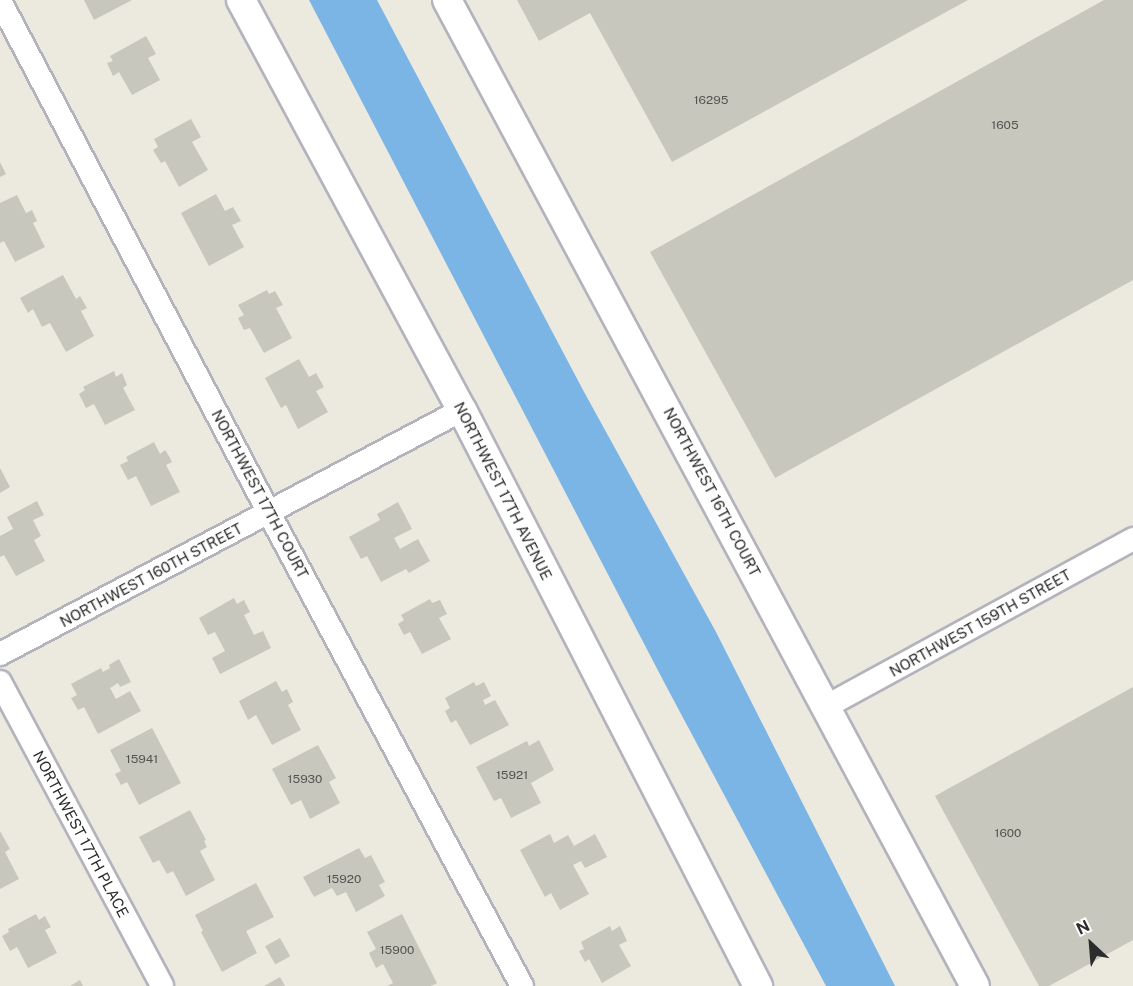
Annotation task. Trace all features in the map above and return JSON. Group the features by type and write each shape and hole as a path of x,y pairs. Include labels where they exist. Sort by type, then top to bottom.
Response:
{"street":[{"name":"NORTHWEST 17TH AVENUE","path":"241,0 462,410 758,986"},
{"name":"NORTHWEST 16TH COURT","path":"447,0 975,986"},
{"name":"NORTHWEST 17TH COURT","path":"0,1 269,513 522,986"},
{"name":"NORTHWEST 160TH STREET","path":"0,654 462,410"},
{"name":"NORTHWEST 159TH STREET","path":"827,706 1133,539"},
{"name":"NORTHWEST 17TH PLACE","path":"0,682 162,986"}],"water":[{"path":"309,0 377,0 583,390 716,632 895,986 826,986 664,682"}],"building":[{"path":"84,0 132,0 94,20"},
{"path":"517,0 968,0 672,162 590,13 539,41"},
{"path":"1104,0 1133,0 1133,280 775,478 650,252"},
{"path":"146,36 156,54 148,58 160,80 132,95 119,72 113,76 107,63 113,61 110,56"},
{"path":"191,119 201,137 192,142 208,170 179,187 165,161 161,163 153,150 158,147 154,139"},
{"path":"0,162 6,174 0,177"},
{"path":"216,194 225,211 233,207 241,221 232,225 244,247 209,266 181,213"},
{"path":"17,195 26,213 32,210 37,221 33,223 45,247 15,262 4,241 0,243 0,203"},
{"path":"63,275 76,299 80,296 87,308 81,311 94,336 66,352 50,323 42,327 33,309 28,313 20,298"},
{"path":"267,290 269,294 275,291 283,305 276,308 292,338 264,353 250,328 244,330 238,318 244,315 238,305"},
{"path":"299,359 309,377 316,373 324,387 316,391 328,412 298,429 286,405 281,408 265,378"},
{"path":"114,371 116,377 122,373 127,385 123,388 135,410 105,425 94,404 86,408 79,394 85,390 83,387"},
{"path":"154,442 160,454 165,450 169,456 172,462 166,465 180,492 151,506 136,476 128,480 120,465 128,461 126,457"},
{"path":"0,468 10,487 0,493"},
{"path":"37,501 44,515 33,520 41,536 34,540 45,561 16,576 4,555 0,557 0,536 13,529 7,517"},
{"path":"398,502 412,529 394,538 400,549 418,539 430,561 409,573 406,569 381,582 367,556 361,559 349,537 380,520 377,514"},
{"path":"234,598 237,604 244,600 250,612 244,615 254,635 263,631 271,648 220,674 212,658 225,651 215,632 208,635 199,618"},
{"path":"430,599 432,603 440,600 447,614 439,618 451,639 422,654 410,632 404,635 398,624 404,620 401,615"},
{"path":"119,659 131,682 120,687 118,683 110,688 116,699 130,691 141,711 98,734 84,707 78,710 71,698 77,695 71,684 101,668 103,672"},
{"path":"276,681 282,692 287,689 293,702 288,705 301,730 272,745 256,715 248,720 239,701"},
{"path":"474,682 476,686 484,682 491,696 483,700 485,705 495,700 509,725 470,745 456,720 451,723 445,711 450,708 445,698"},
{"path":"1133,687 1133,940 1049,986 1039,986 935,796"},
{"path":"152,728 181,783 139,805 127,782 121,785 115,774 121,771 110,750"},
{"path":"539,740 554,770 531,783 541,803 511,818 501,798 494,801 476,767 527,741 529,746"},
{"path":"318,745 336,778 329,782 340,803 310,819 301,800 291,805 272,769"},
{"path":"190,810 206,840 204,841 207,847 200,851 215,880 186,896 173,871 167,874 159,860 153,863 139,837"},
{"path":"0,831 10,849 5,852 19,879 0,889"},
{"path":"550,834 554,843 568,835 574,846 595,834 607,857 585,868 581,861 573,865 589,894 560,910 551,893 545,897 520,850"},
{"path":"359,848 365,858 371,855 385,882 379,885 385,896 356,912 346,892 337,896 332,888 314,897 303,877"},
{"path":"256,883 274,917 246,931 257,953 222,972 201,932 203,931 195,915"},
{"path":"36,914 39,920 45,916 51,927 45,930 57,953 28,968 17,947 10,951 2,936 9,932 8,929"},
{"path":"402,914 437,983 431,986 387,986 393,983 383,964 376,968 369,953 376,949 367,932"},
{"path":"610,926 612,931 620,926 627,941 619,945 631,966 602,983 589,959 585,962 579,951 584,949 581,942"},
{"path":"280,938 290,956 275,965 265,946"},
{"path":"280,977 285,986 264,986"},
{"path":"80,980 83,986 70,986"}]}
